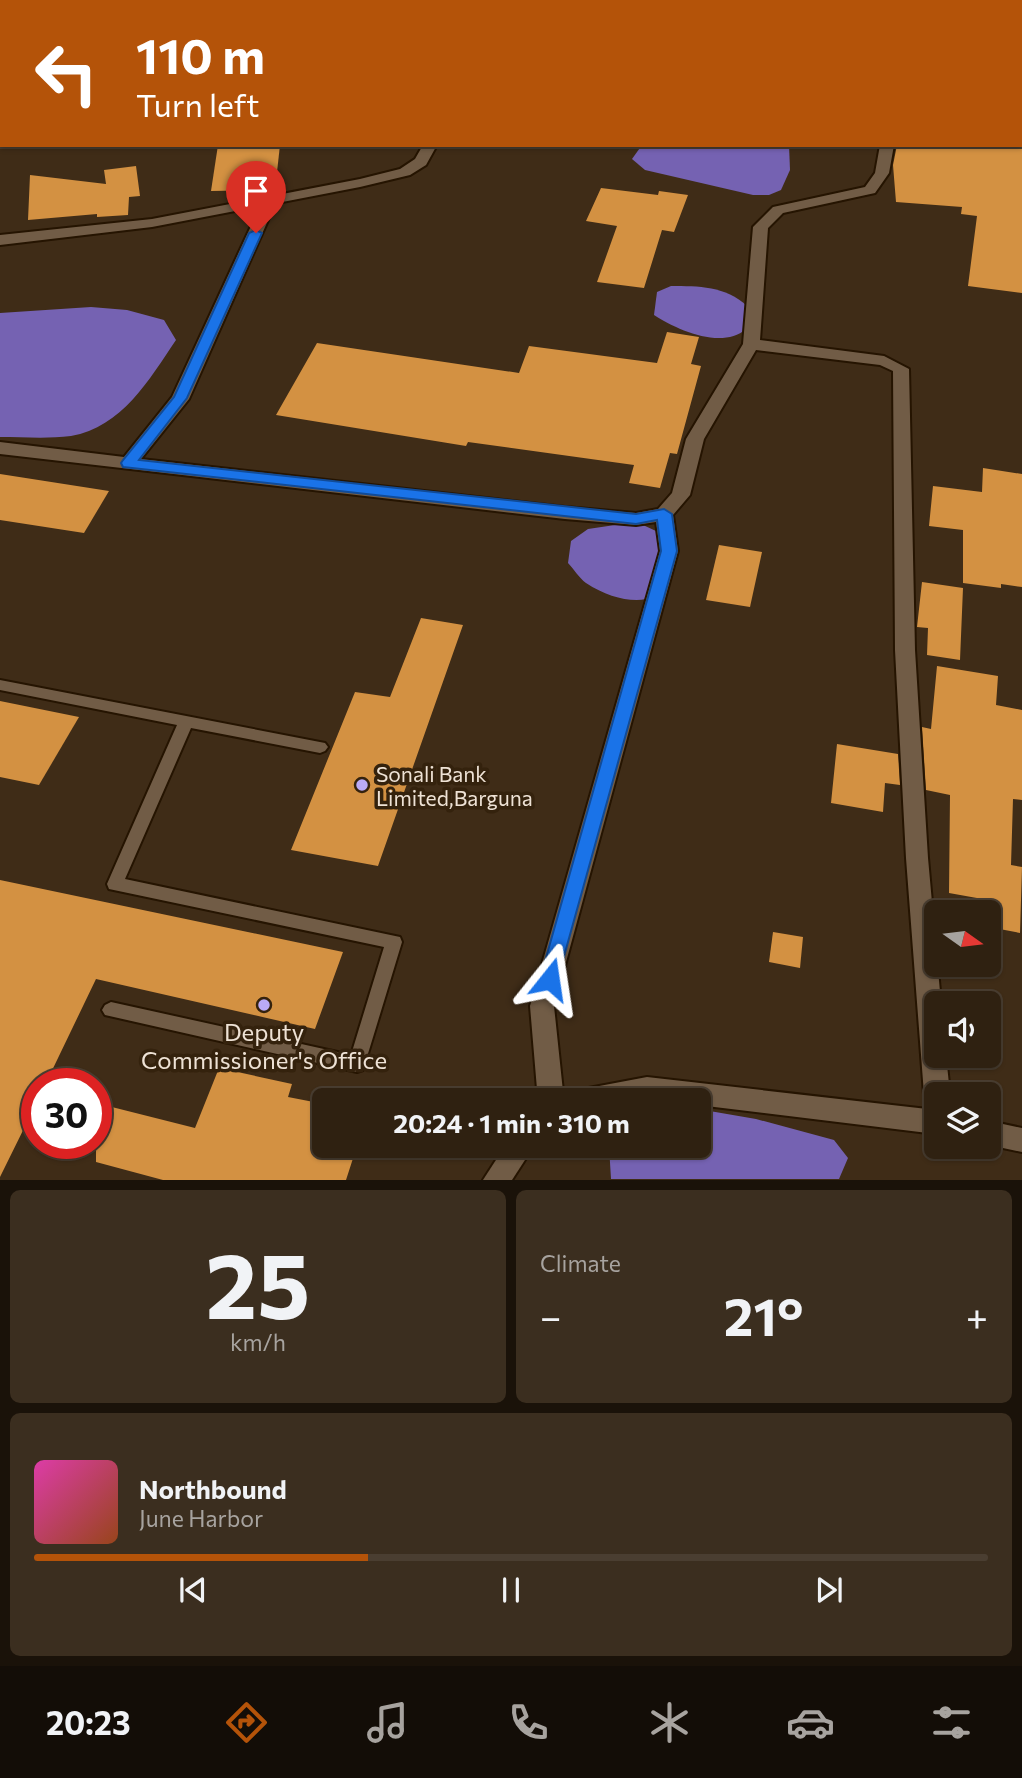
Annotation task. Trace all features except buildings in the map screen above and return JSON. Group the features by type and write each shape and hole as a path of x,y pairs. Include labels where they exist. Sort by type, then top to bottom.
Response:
{"street":[{"path":"0,240 152,223 405,172 421,162 429,147"},
{"path":"0,448 576,514 636,519 664,514 681,495 695,439 751,344 761,227 778,210 821,198 870,190 882,173 887,147"},
{"path":"128,463 180,398 270,200"},
{"path":"751,344 884,361 901,369 905,650 917,858 936,1082"},
{"path":"550,1088 542,1006 669,551 664,514"},
{"path":"711,1096 924,1121"},
{"path":"1001,1136 1022,1140"},
{"path":"496,1180 512,1158"}],"lane":[{"path":"0,685 320,747"},
{"path":"111,1010 357,1064 394,943 115,884 186,722"}],"shaded area":[{"path":"641,147 789,147 790,170 781,190 769,195 753,195 645,170 632,159"},
{"path":"671,286 711,288 739,299 747,306 746,329 725,338 712,338 687,332 664,321 654,315 657,292"},
{"path":"91,307 127,310 164,320 176,340 144,386 120,412 105,423 71,436 0,437 0,313"},
{"path":"643,525 669,537 674,560 672,577 665,590 653,597 639,600 604,593 583,581 568,563 571,541 588,529"},
{"path":"711,1111 756,1119 834,1140 848,1158 839,1179 611,1179 610,1158 711,1158"}],"place":[{"name":"Sonali Bank Limited,Barguna","path":"362,785"},
{"name":"Deputy Commissioner's Office","path":"264,1005"}],"route":[{"path":"256,233 180,398 128,463 537,510 636,519 664,514 669,551 550,979"}]}
